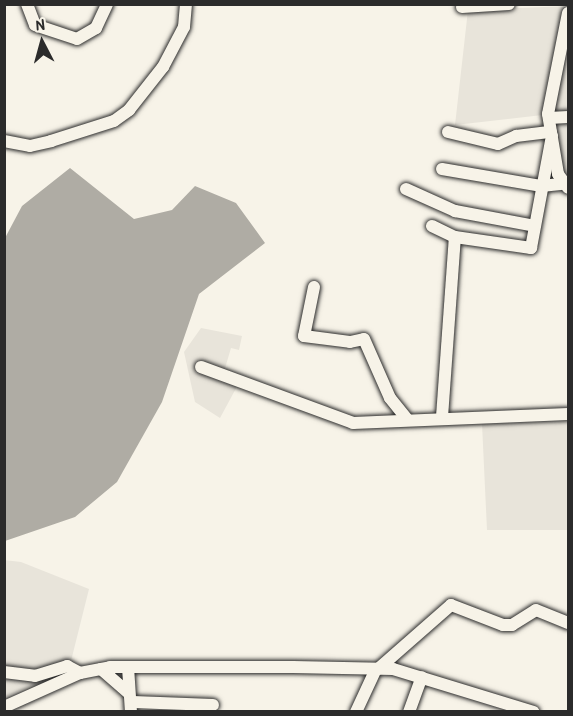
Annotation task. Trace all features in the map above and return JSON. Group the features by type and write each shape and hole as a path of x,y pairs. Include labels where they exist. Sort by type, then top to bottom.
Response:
{"street":[{"path":"27,4 35,25 77,39 96,28 107,4"},
{"path":"4,141 30,146 51,141 114,121 129,111 163,67 184,27 186,4"},
{"path":"462,7 509,4"},
{"path":"567,185 558,174 549,118 568,13"},
{"path":"549,118 568,117"},
{"path":"448,132 498,144 516,136 551,134"},
{"path":"432,225 454,237 531,248 551,134"},
{"path":"442,169 541,186 567,185"},
{"path":"406,189 455,211 535,226"},
{"path":"442,417 454,237"},
{"path":"314,287 304,336 350,342 364,339 390,398 406,418"},
{"path":"201,367 352,423 406,418 568,414"},
{"path":"356,711 377,669 451,606 503,625 512,625 536,610 568,623"},
{"path":"4,672 35,676 66,666 80,673"},
{"path":"128,667 130,702"},
{"path":"4,707 80,673 128,667 377,669 422,677 534,711"},
{"path":"101,669 130,702 213,705"},
{"path":"409,711 422,677"},
{"path":"487,711 492,699"}],"shaded area":[{"path":"568,6 568,182 560,172 551,114 455,125 468,10"},
{"path":"70,168 134,219 172,210 195,186 236,203 265,243 199,294 162,402 117,482 75,517 5,541 5,238 22,206"},
{"path":"201,328 242,336 239,350 231,348 223,375 240,381 220,418 195,402 184,352"},
{"path":"568,422 568,530 487,530 482,424"},
{"path":"4,560 21,562 89,589 69,669 5,697"}]}
